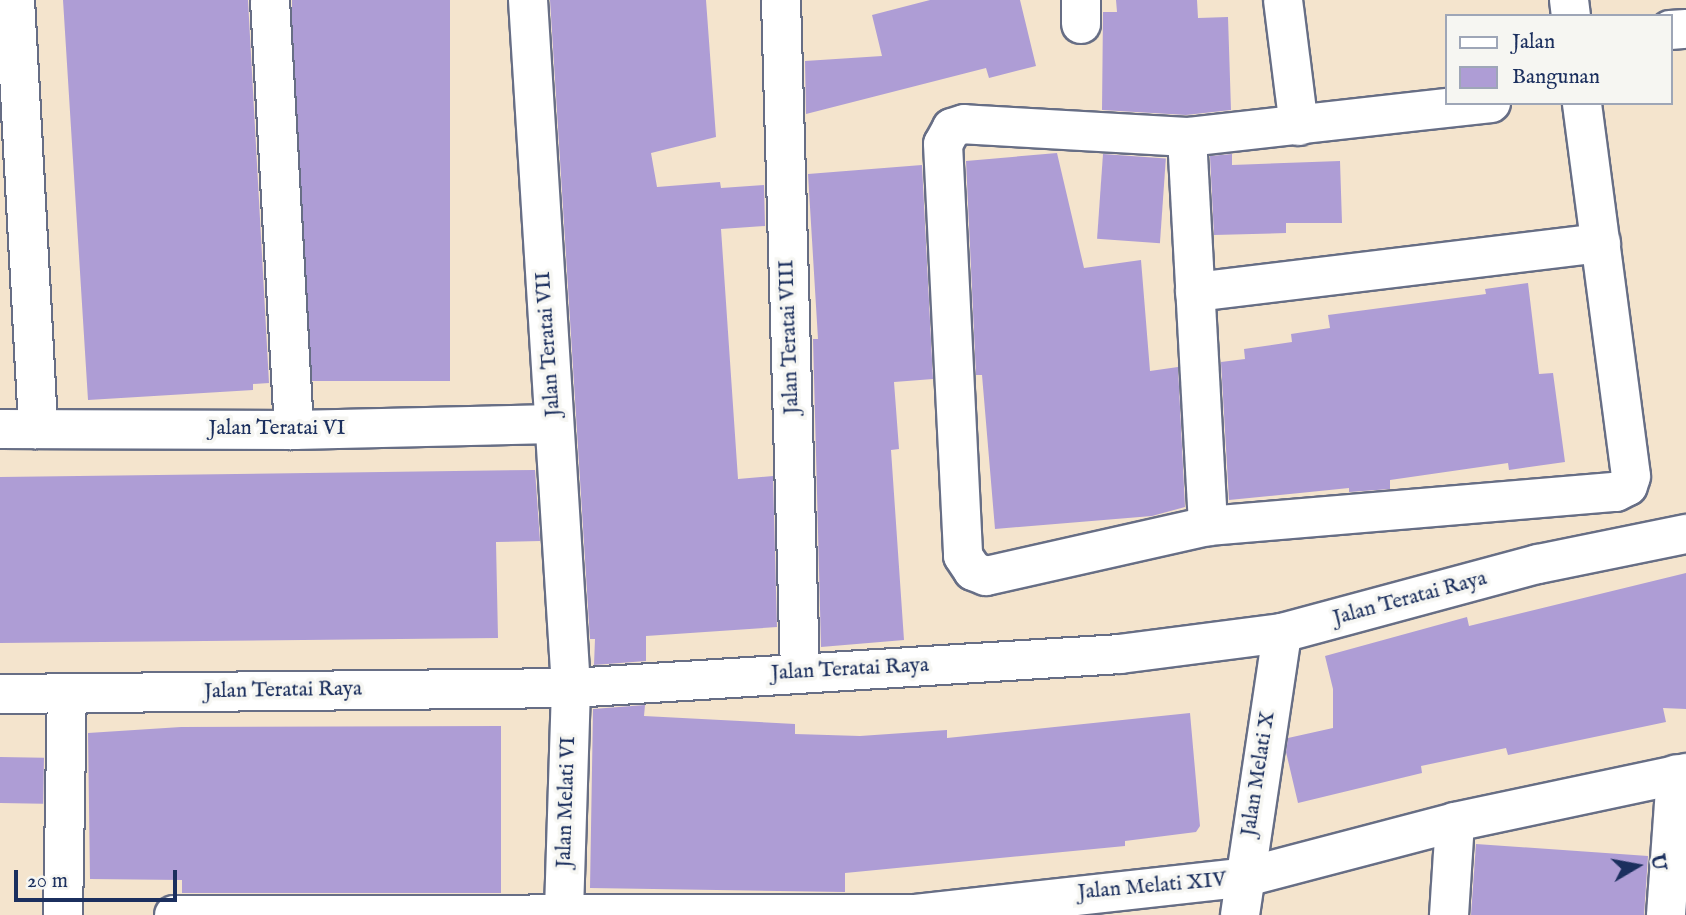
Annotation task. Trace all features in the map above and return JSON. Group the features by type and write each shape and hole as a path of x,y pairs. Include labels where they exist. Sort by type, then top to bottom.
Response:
{"street":[{"path":"15,0 38,429"},
{"path":"270,0 294,430"},
{"name":"Jalan Teratai VII","path":"528,0 571,688"},
{"name":"Jalan Teratai VIII","path":"781,0 800,673"},
{"path":"1283,0 1299,126"},
{"path":"1474,105 1187,136 964,124 952,128 943,144 963,556 973,570 986,576 1208,526 1616,492 1628,486 1631,476 1582,105"},
{"path":"1187,136 1208,526"},
{"path":"1195,292 1601,243"},
{"name":"Jalan Teratai VI","path":"0,429 294,430 554,424"},
{"name":"Jalan Teratai Raya","path":"0,694 571,688 1120,654 1282,633 1538,564 1686,534"},
{"name":"Jalan Melati X","path":"1241,897 1282,633"},
{"name":"Jalan Melati VI","path":"564,914 571,688"},
{"path":"63,915 67,694"},
{"path":"1666,915 1681,773"},
{"name":"Jalan Melati XIV","path":"174,915 914,915 1241,897 1455,822 1681,773"},
{"path":"1449,915 1455,822"}],"building":[{"path":"63,0 248,0 269,383 253,384 253,390 88,400"},
{"path":"292,0 450,0 450,381 292,381"},
{"path":"550,0 706,0 716,137 651,153 657,187 720,182 721,188 764,185 765,226 721,229 738,479 773,476 777,627 646,636 646,661 594,665 595,639 590,639"},
{"path":"930,0 1020,0 1036,66 989,78 986,68 806,114 805,61 882,56 872,15"},
{"path":"1116,0 1197,0 1198,18 1228,17 1231,110 1186,115 1102,110 1103,12 1117,12"},
{"path":"1057,153 1084,268 1141,260 1150,371 1178,367 1185,507 1152,516 995,529 982,375 976,375 966,161"},
{"path":"1103,154 1166,158 1160,243 1097,239"},
{"path":"1232,154 1232,165 1340,161 1342,223 1286,223 1286,233 1214,235 1210,156"},
{"path":"922,165 933,379 894,382 899,449 891,450 904,640 821,647 813,339 818,339 808,174"},
{"path":"1528,283 1539,374 1553,373 1565,462 1509,470 1508,463 1390,480 1390,489 1349,492 1349,488 1229,500 1221,362 1245,359 1244,349 1292,342 1291,334 1330,328 1328,315 1486,294 1485,289"},
{"path":"535,470 540,541 496,542 498,638 0,643 0,477"},
{"path":"1686,573 1686,709 1663,708 1666,722 1508,755 1506,748 1421,766 1422,773 1298,803 1286,752 1288,738 1333,728 1333,689 1325,656 1467,617 1469,626"},
{"path":"645,705 644,716 795,724 795,734 860,736 947,730 947,738 1190,713 1200,826 1196,832 1125,841 1125,846 845,873 845,892 590,888 593,709"},
{"path":"501,726 501,893 182,893 182,880 90,879 88,733 181,727"},
{"path":"0,757 44,758 43,804 0,803"},
{"path":"1476,844 1648,856 1644,915 1471,915"}]}
